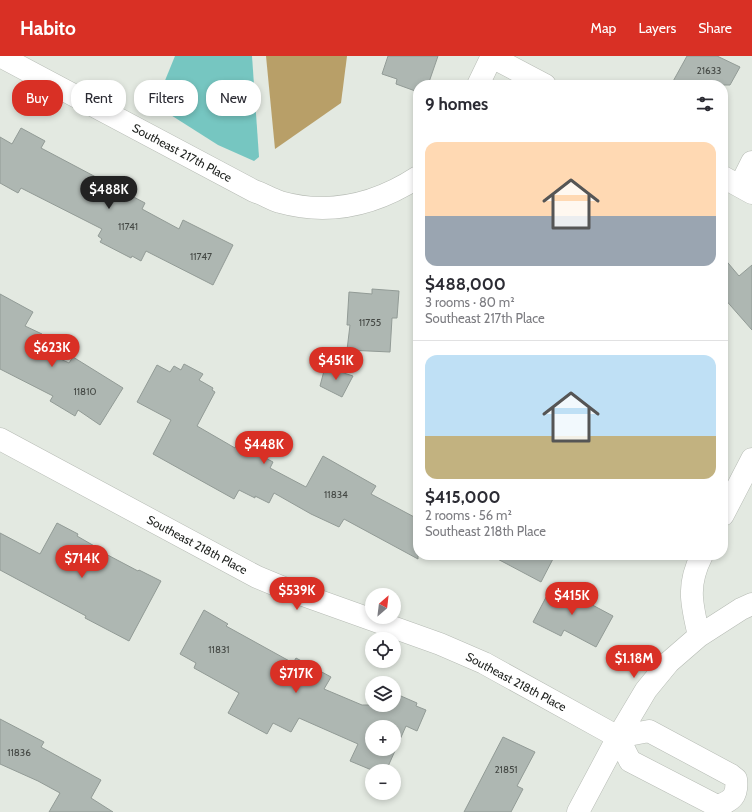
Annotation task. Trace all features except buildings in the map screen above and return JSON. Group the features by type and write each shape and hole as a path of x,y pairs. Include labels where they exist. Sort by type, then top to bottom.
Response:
{"street":[{"name":"Southeast 217th Place","path":"1,56 254,191 278,201 295,206 318,208 343,207 375,199 399,189 413,180"},
{"path":"480,80 492,57 536,80"},
{"path":"738,185 752,162"},
{"name":"Southeast 218th Place","path":"0,439 257,577 286,589 440,644 484,663 618,737"},
{"path":"728,505 752,459"},
{"path":"699,636 691,600 692,581 700,560"},
{"path":"578,812 618,737 646,690 670,662 699,636 741,609 752,604"},
{"path":"649,731 731,775 736,779 737,787 734,796 727,802 717,806 709,802 630,761 618,737 649,731"}],"shaded area":[{"path":"266,56 347,56 341,103 275,149"}],"water":[{"path":"175,56 252,56 254,80 206,80 206,116 256,116 259,157 254,161 218,145 172,116 198,116 198,80 165,80"}]}
